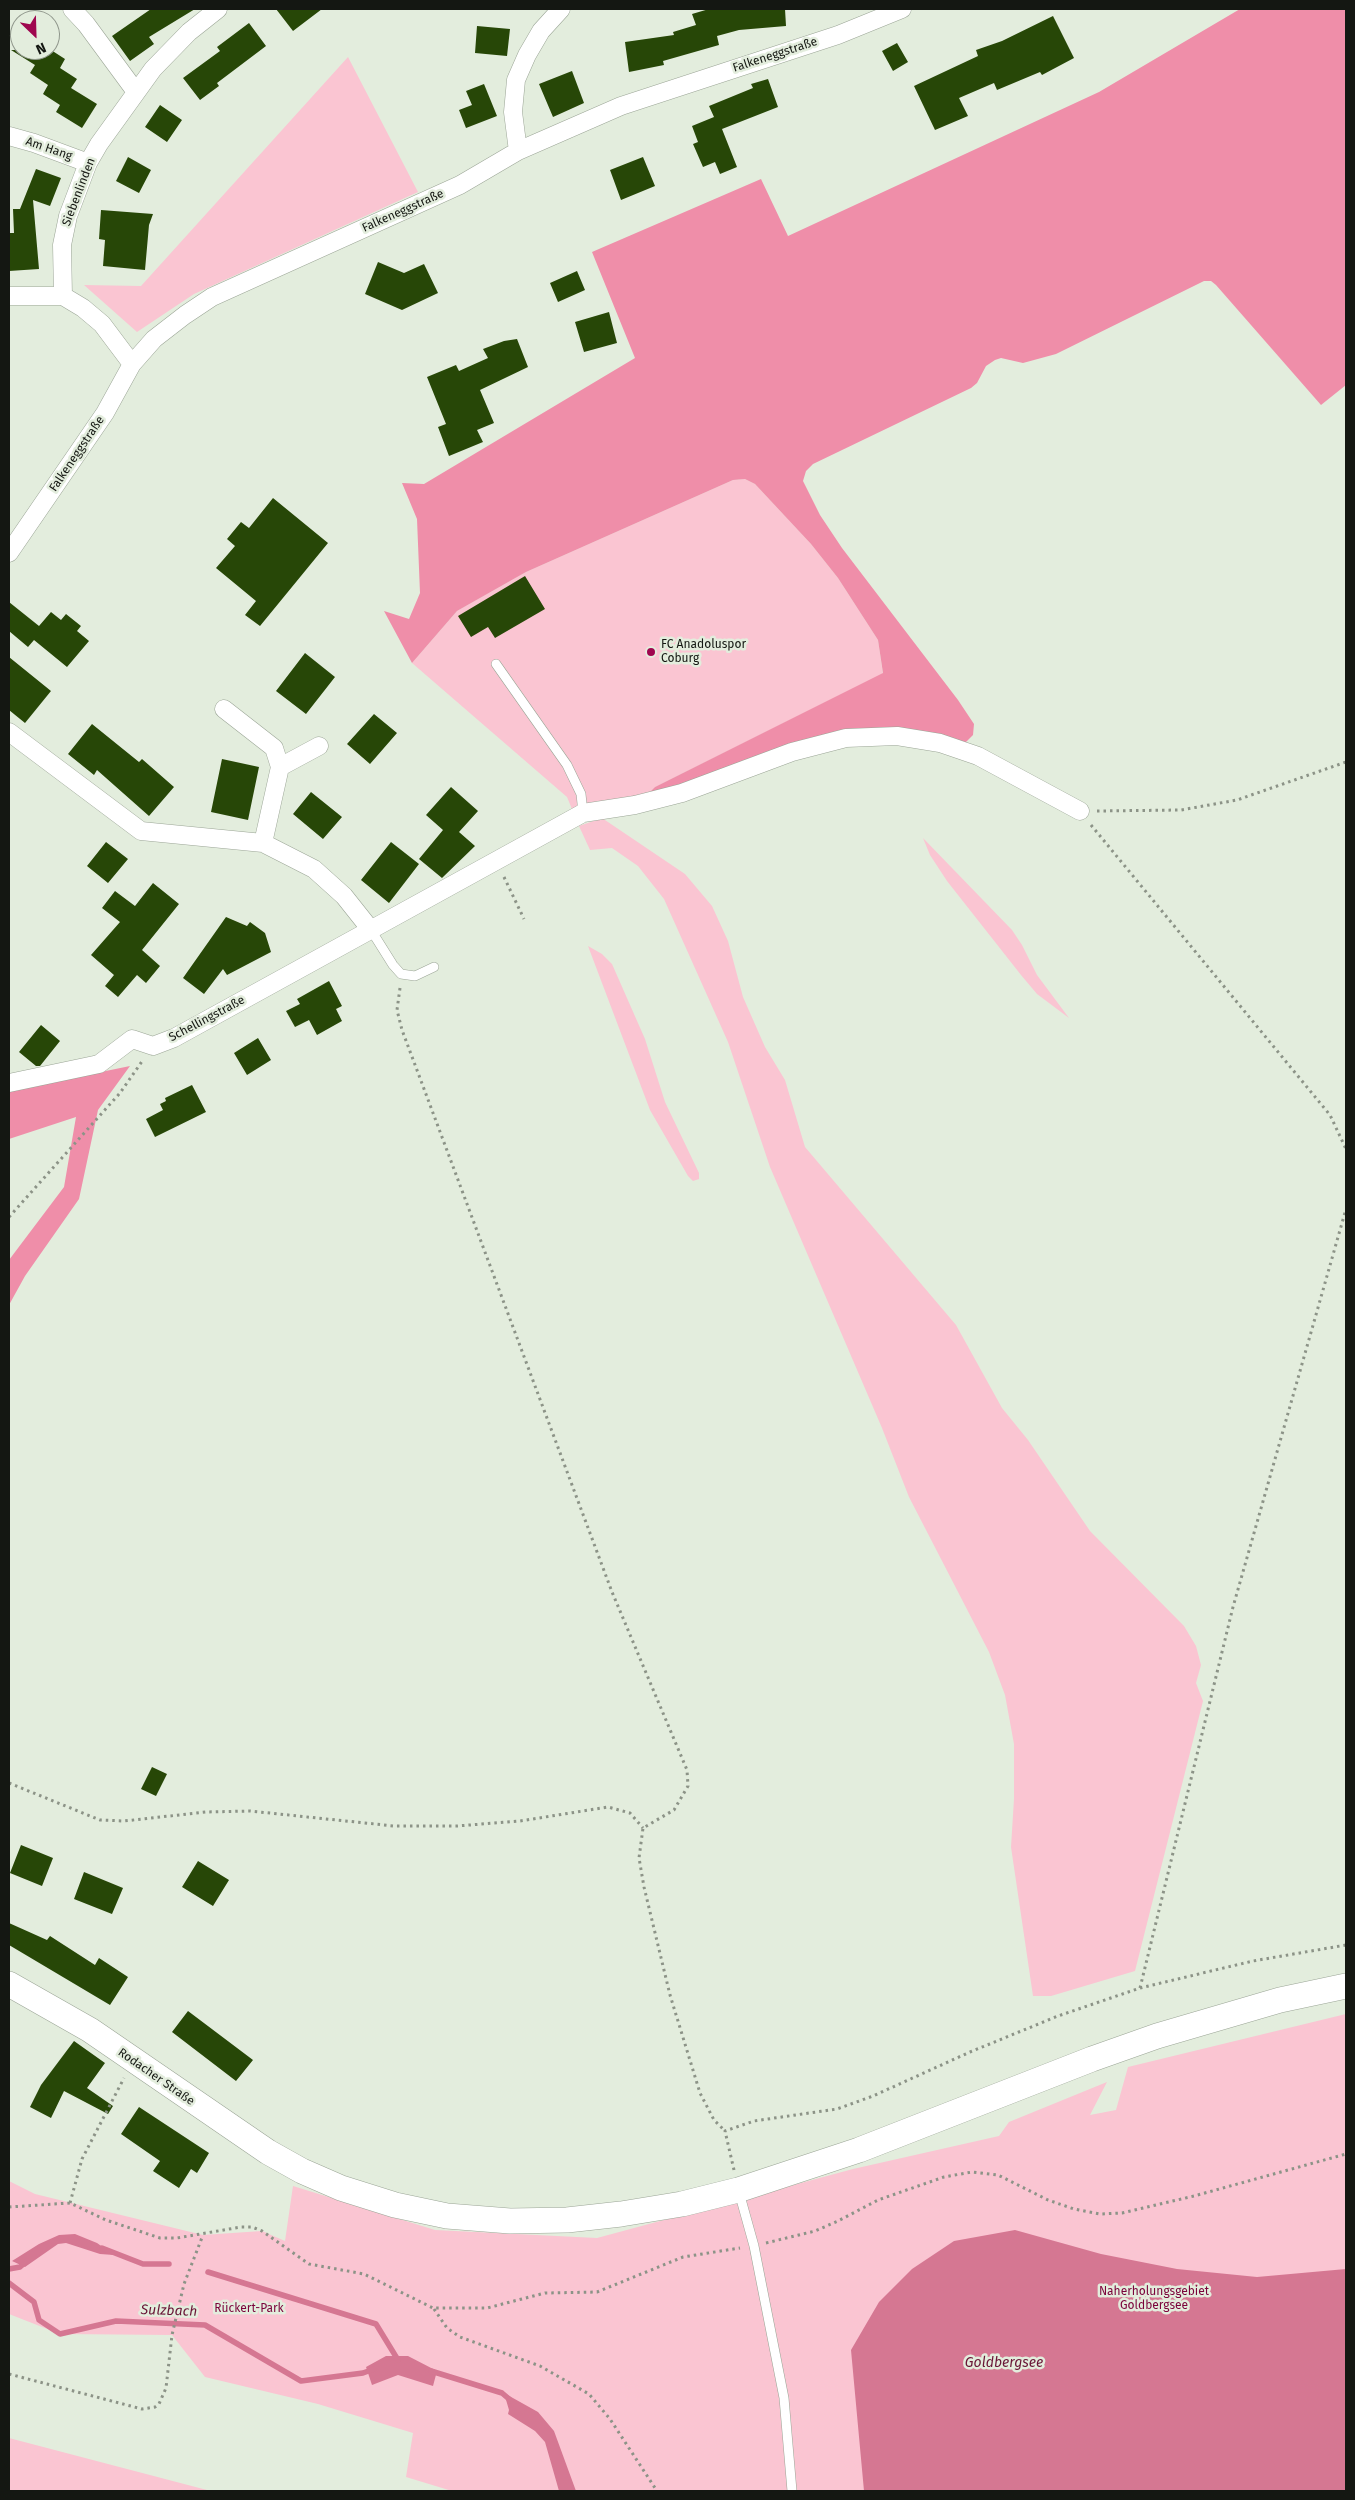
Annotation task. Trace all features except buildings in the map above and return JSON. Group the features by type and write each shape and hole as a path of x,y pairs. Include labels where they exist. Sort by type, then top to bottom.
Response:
{"street":[{"path":"72,9 86,24 136,92"},
{"name":"Siebenlinden","path":"63,296 62,244 68,216 88,163 99,144 153,68 189,32 218,9"},
{"path":"518,152 513,112 516,80 527,55 541,31 561,9"},
{"name":"Falkeneggstraße","path":"9,553 105,413 132,364 154,339 212,297 460,185 518,152 621,106 838,35 902,9"},
{"name":"Am Hang","path":"9,136 88,163"},
{"path":"9,296 63,296 83,308 102,324 132,364"},
{"path":"224,709 274,748 280,767 263,844"},
{"path":"9,732 141,831 263,844 314,869 344,896 371,930"},
{"name":"Schellingstraße","path":"9,1083 99,1064 132,1039 153,1046 174,1038 583,813 635,804 682,792 792,752 846,738 897,736 940,743 978,756 1080,811"},
{"path":"280,767 320,746"},
{"name":"Rodacher Straße","path":"9,1984 90,2030 132,2061 268,2152 302,2171 341,2188 395,2205 447,2216 510,2221 567,2220 622,2214 682,2204 738,2190 859,2150 1092,2059 1157,2036 1280,2000 1346,1986"}],"lane":[{"path":"496,664 567,765 581,794 583,813"},
{"path":"371,930 392,965 401,974 414,976 434,967"},
{"path":"738,2190 754,2246 784,2398 792,2491"}],"path":[{"path":"1080,811 1181,810 1237,800 1346,762"},
{"path":"1080,811 1330,1116 1346,1150"},
{"path":"507,855 502,872 524,919"},
{"path":"401,974 397,1010 402,1030 612,1592 687,1770 688,1786 674,1810 643,1828"},
{"path":"9,1217 120,1093 153,1046"},
{"path":"1140,1988 1233,1607 1346,1209"},
{"path":"9,1783 100,1820 124,1821 206,1812 250,1811 394,1826 456,1826 520,1821 608,1807 630,1813 643,1828 640,1858 644,1887 670,1995 700,2093 714,2120 725,2131 738,2190"},
{"path":"725,2131 754,2121 837,2108 873,2096 970,2052 1058,2016 1140,1988 1253,1961 1346,1945"},
{"path":"70,2203 82,2158 132,2061"},
{"path":"9,2206 70,2203 106,2220 160,2238 203,2235 241,2226 252,2227 262,2231 309,2264 364,2274 433,2308 487,2308 545,2293 597,2292 683,2257 754,2246 815,2231 838,2222 878,2200 944,2177 972,2172 998,2175 1048,2200 1074,2209 1100,2214 1114,2213 1194,2196 1346,2154"},
{"path":"9,2374 147,2410 159,2404 166,2388 172,2335 184,2284 203,2235"},
{"path":"433,2308 447,2328 460,2337 540,2366 589,2394 610,2419 657,2491"}],"green space":[{"path":"348,57 418,192 194,294 137,332 84,285 141,286"},
{"name":"FC Anadoluspor Coburg","path":"745,479 755,484 811,544 838,578 878,640 883,674 655,787 647,795 572,809 567,797 412,663 457,611 526,572 733,480"},
{"path":"602,818 685,874 712,906 728,941 743,997 765,1047 785,1080 805,1147 956,1325 1002,1408 1028,1440 1090,1531 1184,1626 1196,1646 1201,1665 1196,1683 1203,1701 1135,1971 1051,1996 1033,1996 1011,1847 1014,1799 1014,1744 1005,1695 989,1652 909,1497 882,1428 770,1167 728,1042 664,899 638,866 612,848 590,850 579,826"},
{"path":"923,838 1012,930 1037,975 1069,1018 1037,994 1021,975 947,881 930,855"},
{"path":"588,946 602,954 612,964 645,1039 665,1102 699,1173 699,1179 693,1181 688,1176 650,1110"},
{"name":"Naherholungsgebiet Goldbergsee","path":"1346,2014 1346,2491 452,2491 406,2477 413,2433 318,2404 205,2377 172,2335 60,2334 9,2314 9,2181 35,2194 203,2235 262,2231 285,2241 293,2186 435,2230 597,2238 853,2169 999,2136 1009,2122 1107,2082 1090,2115 1116,2110 1128,2067"},
{"path":"9,2438 207,2490 207,2491 9,2491"}],"shaded area":[{"path":"1240,9 1346,9 1346,385 1321,405 1216,285 1211,281 1204,281 1056,354 1023,363 1001,358 995,360 986,366 977,383 971,388 813,464 806,471 803,481 820,515 842,548 958,700 974,724 973,735 965,743 888,731 681,789 647,795 655,787 883,673 878,640 838,578 811,544 755,484 745,479 733,480 526,572 457,611 412,663 384,611 409,619 420,593 417,519 402,483 424,484 635,358 592,252 761,179 788,236 1099,92"},
{"path":"130,1066 98,1110 79,1199 25,1276 9,1305 9,1260 64,1187 76,1117 9,1139 9,1091"}],"water":[{"name":"Goldbergsee","path":"1015,2230 1101,2254 1177,2269 1257,2277 1346,2269 1346,2491 864,2491 851,2350 879,2302 912,2269 954,2241"},
{"path":"75,2234 97,2243 114,2255 100,2254 66,2243 58,2244 25,2267 12,2261 39,2244 59,2235"},
{"path":"386,2356 408,2356 437,2371 433,2386 398,2375 372,2385 366,2367"},
{"path":"504,2393 538,2412 554,2431 576,2491 559,2491 545,2442 535,2431 508,2414 509,2410"}],"waterway":[{"name":"Sulzbach","path":"102,2248 143,2264 169,2264"},
{"name":"Sulzbach","path":"9,2269 20,2267 27,2261"},
{"name":"Sulzbach","path":"208,2272 376,2324 398,2360"},
{"name":"Sulzbach","path":"9,2283 34,2302 39,2320 60,2334 116,2321 205,2325 301,2381 363,2373 374,2369"},
{"name":"Sulzbach","path":"431,2371 502,2393 509,2399"}],"place":[{"name":"FC Anadoluspor Coburg","path":"651,652"}],"park label":[{"name":"Rückert-Park","path":"249,2309"}]}
